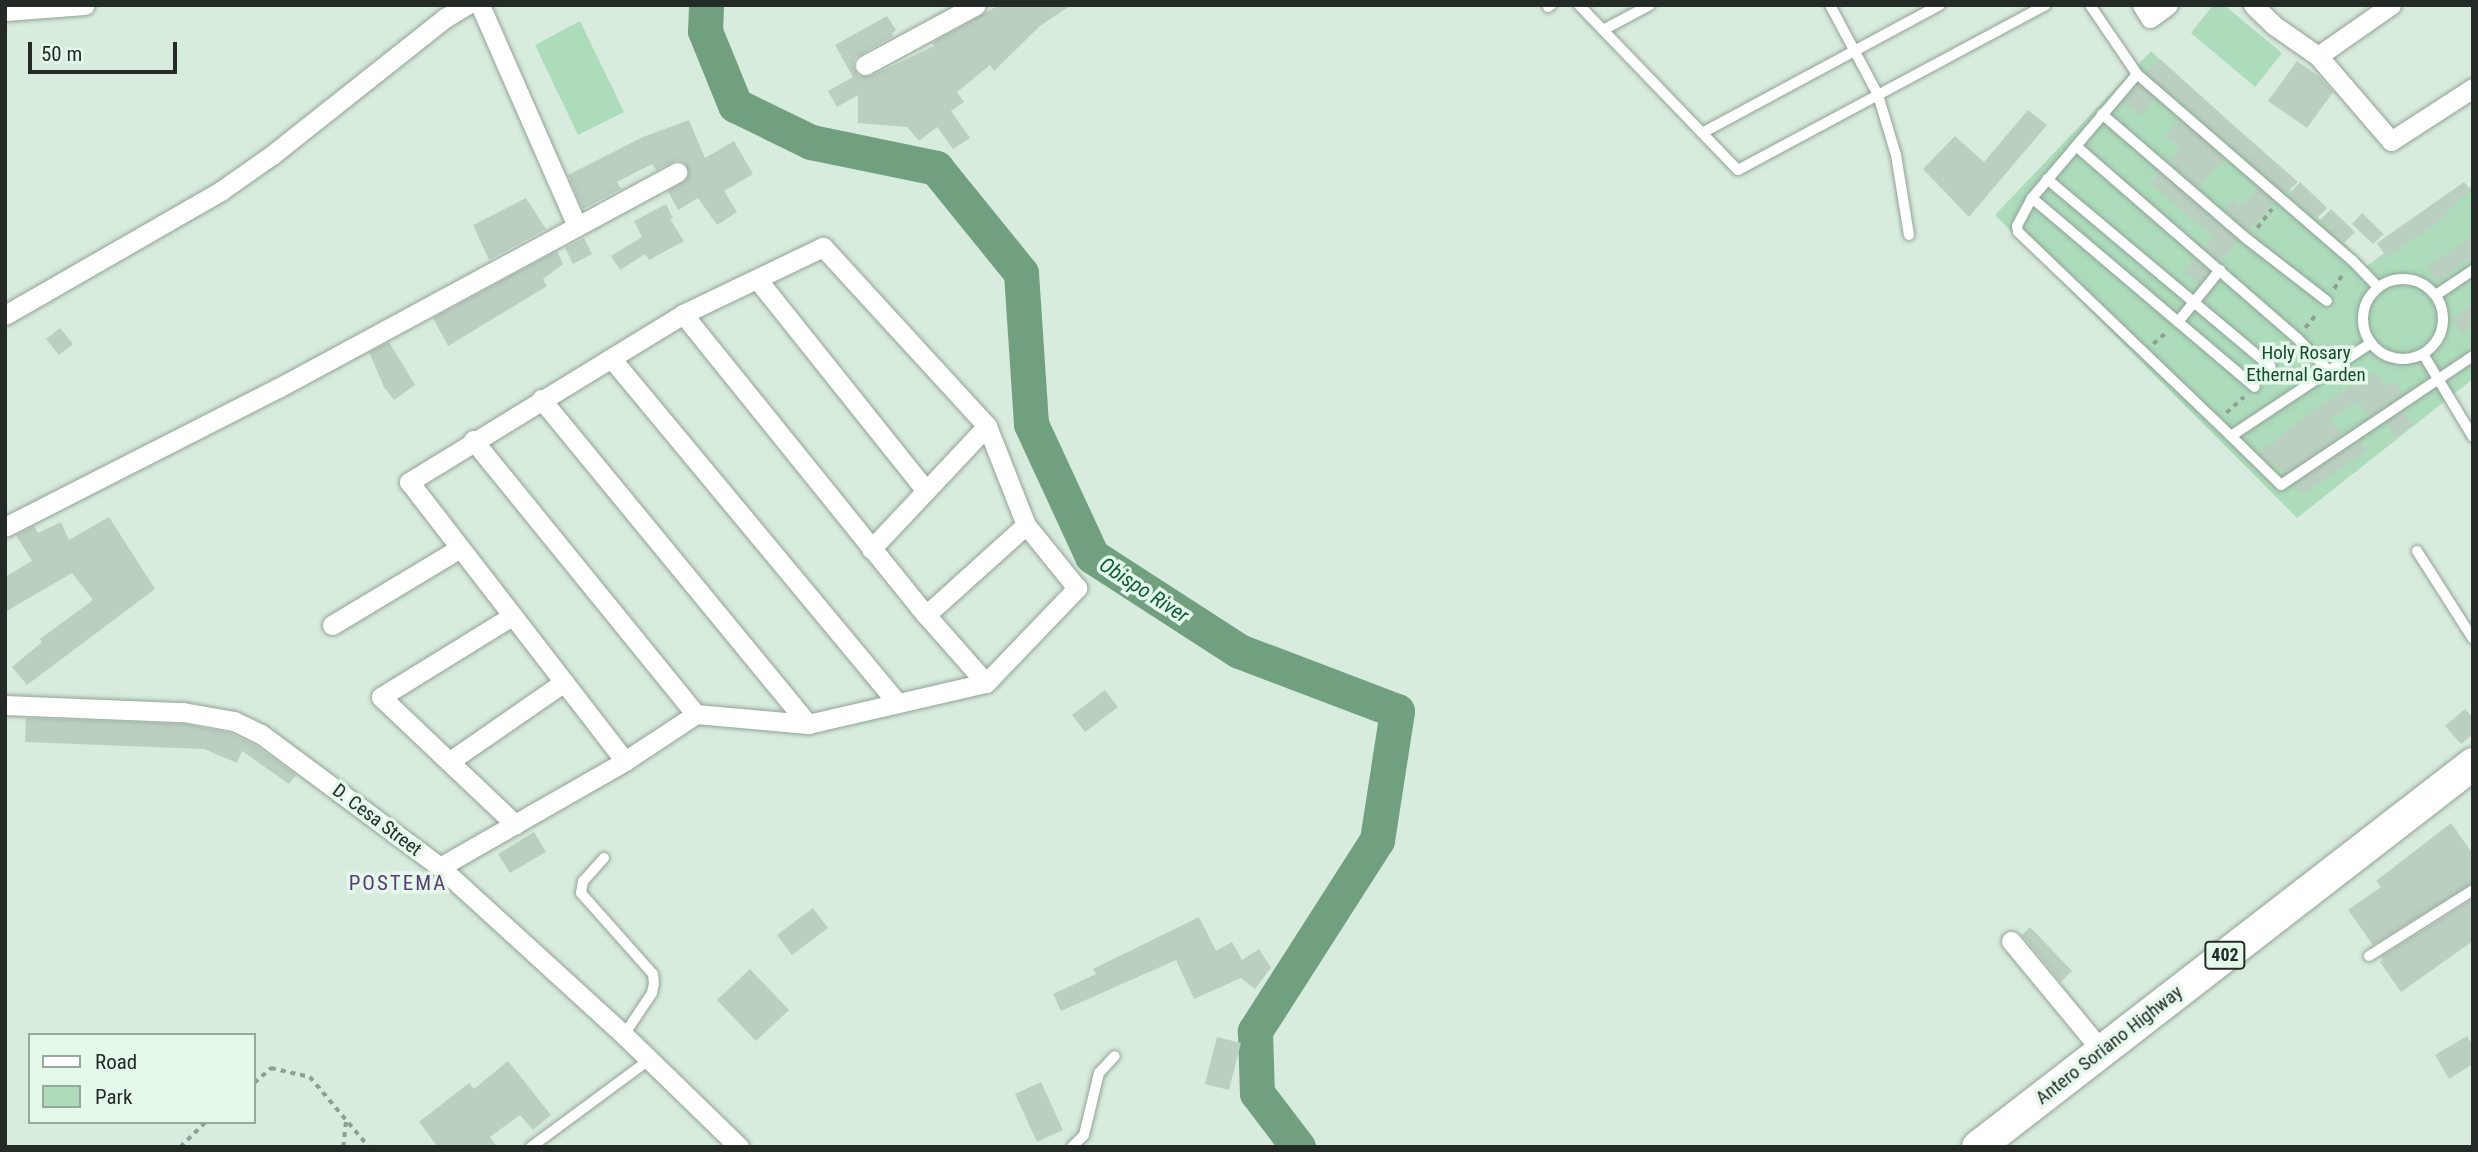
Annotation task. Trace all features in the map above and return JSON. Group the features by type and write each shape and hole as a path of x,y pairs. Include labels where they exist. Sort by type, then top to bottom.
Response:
{"main road":[{"name":"Antero Soriano Highway","path":"1979,1147 2473,764"}],"street":[{"path":"5,315 222,190 272,155 445,18 467,5"},
{"path":"480,5 577,226"},
{"path":"865,65 976,5"},
{"path":"2142,5 2150,18 2168,5"},
{"path":"2253,5 2275,26 2318,56 2391,141 2473,88"},
{"path":"2318,56 2390,5"},
{"path":"5,10 83,6"},
{"path":"5,527 278,388 677,172"},
{"path":"440,867 625,761 696,714 808,724 986,683 1077,588 1026,525 987,426 823,247 683,314 473,440 409,482 625,761"},
{"path":"757,279 926,491"},
{"path":"683,314 871,550 986,683"},
{"path":"611,358 897,703"},
{"path":"541,399 808,724"},
{"path":"871,550 987,426"},
{"path":"473,440 696,714"},
{"path":"926,615 1026,525"},
{"path":"332,625 460,548"},
{"path":"512,616 380,697 514,824"},
{"path":"450,761 564,682"},
{"name":"D. Cesa Street","path":"5,705 183,712 234,721 261,734 440,867 624,1035 739,1147"},
{"path":"2011,941 2102,1051"}],"lane":[{"path":"1580,5 1738,170 2046,5"},
{"path":"1603,30 1650,5"},
{"path":"1830,5 1878,95 1896,155 1909,235"},
{"path":"1702,133 1940,5"},
{"path":"2090,5 2137,74 2351,260 2378,287"},
{"path":"2137,74 2032,198 2018,222 2018,232 2281,485 2473,356"},
{"path":"2102,114 2247,239 2327,301"},
{"path":"2076,146 2220,270 2328,370"},
{"path":"2047,179 2271,367"},
{"path":"2032,198 2255,387"},
{"path":"2178,322 2220,270"},
{"path":"2435,295 2473,270"},
{"path":"2402,279 2415,280 2435,295 2442,307 2440,334 2423,354 2401,359 2389,357 2371,344 2362,320 2364,308 2378,287 2402,279"},
{"path":"2231,436 2371,344"},
{"path":"2423,354 2473,438"},
{"path":"2417,551 2473,639"},
{"path":"604,858 583,881 581,892 653,974 652,993 624,1035"},
{"path":"2369,956 2473,890"},
{"path":"1072,1147 1084,1135 1099,1073 1115,1056"},
{"path":"531,1147 649,1060"}],"path":[{"path":"2144,351 2178,322"},
{"path":"256,1081 271,1068 310,1077 369,1147"},
{"path":"343,1147 346,1118"},
{"path":"180,1147 204,1124"}],"green space":[{"path":"2213,5 2224,5 2282,53 2255,87 2191,33"},
{"path":"580,21 624,112 578,135 535,45"},
{"name":"Holy Rosary Ethernal Garden","path":"2151,51 2367,266 2473,185 2473,379 2297,518 1995,215"}],"building":[{"path":"999,5 1071,5 1040,26 994,71 990,65 957,92 964,102 951,111 970,138 953,149 937,127 919,141 907,127 858,123 858,95 837,107 828,91 853,77 835,45 887,16 896,30 892,33 893,36 855,58 853,65 859,76 871,76 934,46 932,43"},
{"path":"2160,59 2298,182 2286,193 2146,72"},
{"path":"2297,61 2320,77 2333,92 2307,128 2268,101"},
{"path":"2138,85 2154,99 2140,116 2124,103"},
{"path":"2028,110 2047,125 1969,217 1923,169 1955,136 1984,162"},
{"path":"689,120 705,158 734,141 753,174 724,191 737,212 717,225 698,198 678,210 668,191 683,182 689,172 684,162 677,160 656,170 652,164 617,182 621,189 583,209 568,175 643,137"},
{"path":"2179,120 2225,160 2198,187 2169,162 2180,149 2165,135"},
{"path":"2159,173 2238,241 2220,261 2204,248 2213,237 2150,183"},
{"path":"2300,182 2327,208 2316,219 2289,194"},
{"path":"2464,182 2471,191 2447,211 2449,213 2387,258 2377,243"},
{"path":"2258,189 2275,203 2248,230 2224,209 2233,199 2240,206"},
{"path":"526,198 546,229 489,260 473,225"},
{"path":"666,204 673,218 670,219 684,241 649,260 645,254 620,270 611,256 642,237 634,221"},
{"path":"2331,209 2355,232 2344,243 2320,220"},
{"path":"2362,213 2384,234 2373,244 2352,224"},
{"path":"2473,235 2473,256 2438,282 2427,267"},
{"path":"584,238 592,254 573,264 565,248"},
{"path":"557,251 563,264 543,279 547,286 448,346 433,318"},
{"path":"2194,259 2209,272 2199,284 2183,271"},
{"path":"2473,304 2473,326 2462,334 2452,319"},
{"path":"60,328 73,344 59,355 46,339"},
{"path":"389,342 415,385 394,400 384,387 369,352"},
{"path":"2375,371 2386,387 2394,381 2403,394 2369,417 2357,401 2330,419 2342,435 2284,474 2275,463 2272,466 2259,453 2314,410"},
{"path":"2403,412 2413,425 2396,437 2386,423"},
{"path":"2360,441 2367,450 2302,495 2294,485"},
{"path":"109,517 155,589 27,685 12,667 42,642 40,639 93,600 72,573 5,612 5,577 32,561 16,535 34,526 38,533 61,522 69,540"},
{"path":"1105,690 1118,707 1085,732 1072,715"},
{"path":"2465,709 2473,718 2473,734 2461,744 2445,726"},
{"path":"26,718 182,724 230,733 255,745 296,775 289,784 242,751 237,763 204,749 25,742"},
{"path":"2451,823 2473,854 2473,883 2373,945 2348,910 2381,887 2376,881"},
{"path":"534,832 546,852 510,873 498,854"},
{"path":"2473,899 2473,941 2401,992 2380,962 2383,960 2381,957"},
{"path":"813,908 828,928 792,955 777,935"},
{"path":"1199,917 1216,951 1232,942 1242,960 1259,949 1271,968 1255,989 1241,978 1194,999 1176,960 1061,1011 1053,994 1096,974 1093,969"},
{"path":"2030,927 2072,971 2061,982 2022,935"},
{"path":"750,969 789,1010 756,1041 717,1000"},
{"path":"2467,1036 2473,1046 2473,1064 2449,1079 2435,1055"},
{"path":"1217,1037 1241,1043 1229,1090 1205,1084"},
{"path":"508,1061 551,1115 533,1130 520,1115 490,1137 497,1147 438,1147 419,1122 469,1083 474,1089"},
{"path":"1041,1082 1063,1130 1037,1142 1015,1094"}],"waterway":[{"name":"Obispo River","path":"706,5 705,31 735,105 811,142 936,168 1021,273 1031,424 1092,556 1239,651 1397,711 1377,840 1255,1031 1257,1093 1298,1147"}],"district":[{"name":"POSTEMA","path":"398,883"}]}
